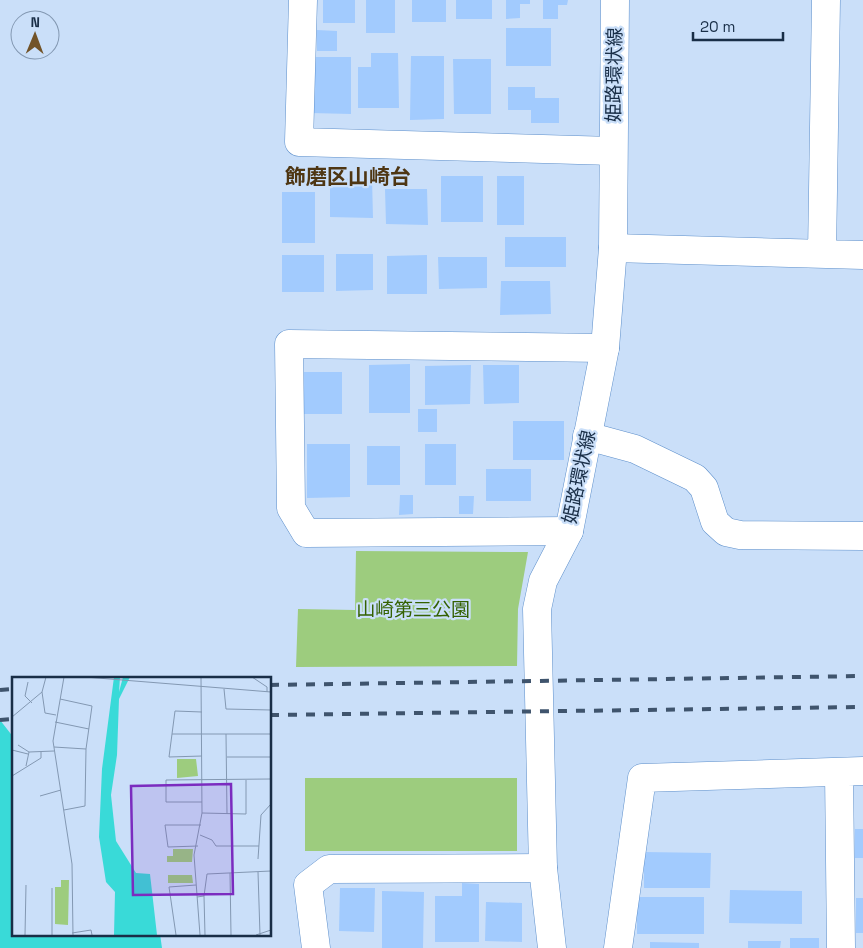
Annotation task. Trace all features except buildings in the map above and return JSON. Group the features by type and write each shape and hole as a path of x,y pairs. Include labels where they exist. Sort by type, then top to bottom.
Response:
{"street":[{"path":"303,0 300,142 613,151"},
{"name":"姫路環状線","path":"552,948 542,868 537,609 543,581 569,531 606,348 613,248 615,0"},
{"path":"822,254 826,0"},
{"path":"613,248 863,255"},
{"path":"569,531 306,532 291,508 289,344 606,348"},
{"path":"588,436 635,448 695,478 704,488 715,522 726,532 740,535 863,536"},
{"path":"618,948 642,778 851,771 841,948"},
{"path":"316,948 308,885 329,869 542,868"}],"green space":[{"name":"山崎第三公園","path":"356,551 528,552 518,609 517,666 296,667 298,609 355,610"},
{"path":"305,778 517,778 517,851 305,851"}],"shaded area":[{"path":"0,720 12,735 12,936 160,936 162,948 0,948"}],"railway":[{"path":"271,685 863,676"},
{"path":"0,690 12,689"},
{"path":"271,715 863,707"},
{"path":"0,720 12,719"}],"district":[{"name":"飾磨区山崎台","path":"348,176"}]}
